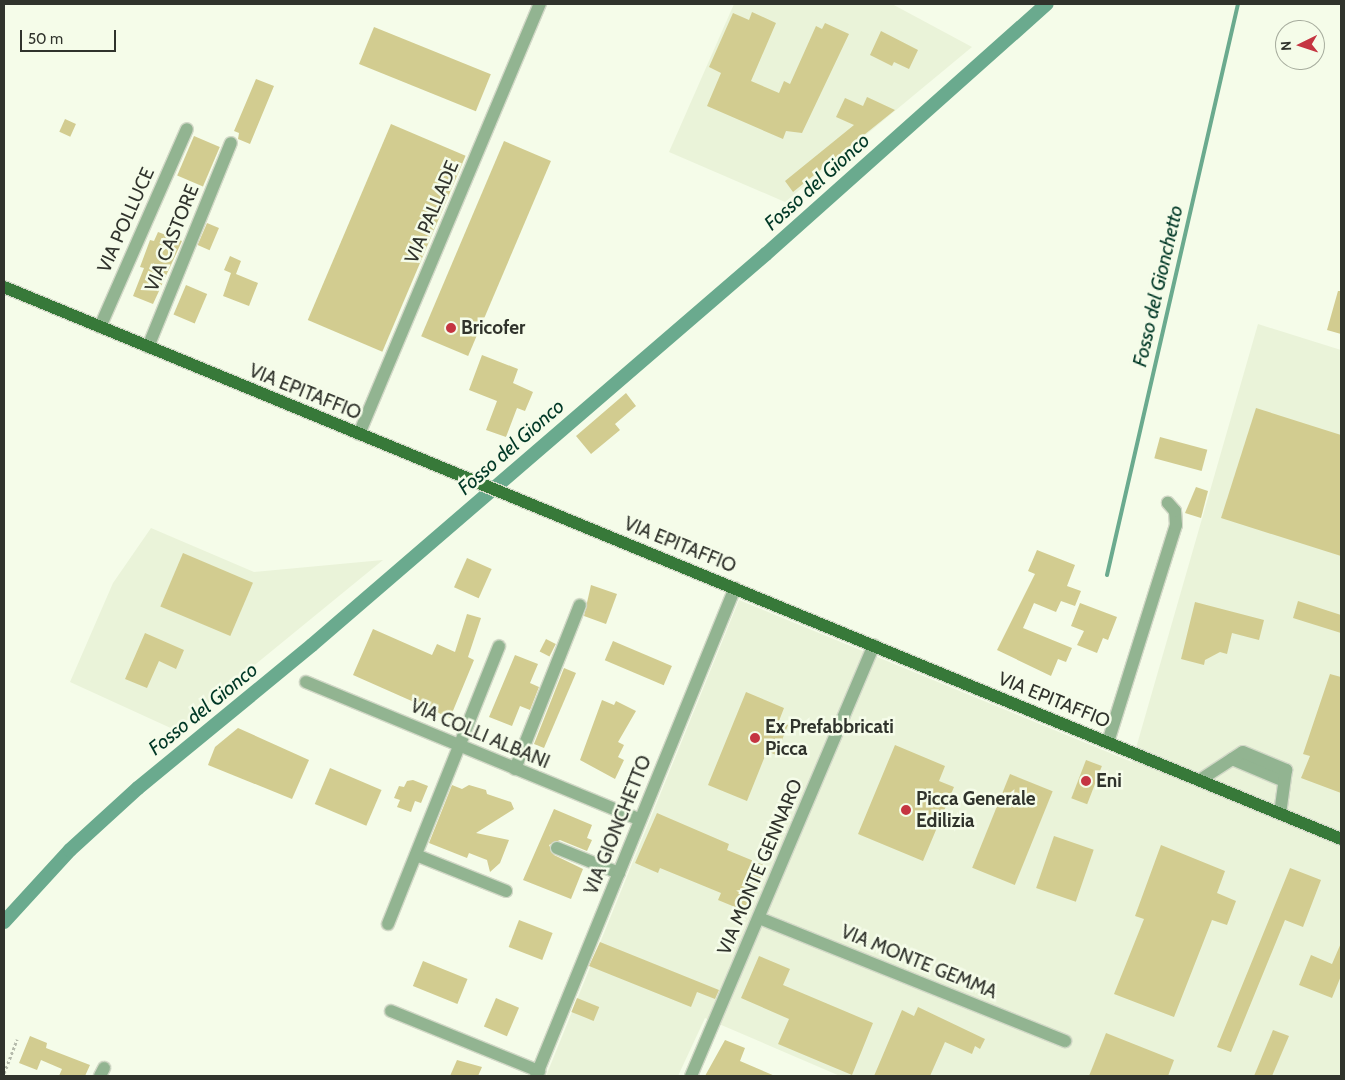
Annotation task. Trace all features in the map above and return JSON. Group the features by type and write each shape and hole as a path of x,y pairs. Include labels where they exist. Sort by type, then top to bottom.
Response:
{"main road":[{"name":"VIA EPITAFFIO","path":"4,287 1341,839"}],"street":[{"name":"VIA PALLADE","path":"359,434 540,4"},
{"name":"VIA POLLUCE","path":"100,327 187,129"},
{"name":"VIA CASTORE","path":"148,347 231,143"},
{"path":"1108,742 1176,525 1175,511 1168,503"},
{"name":"VIA GIONCHETTO","path":"538,1074 735,588"},
{"path":"515,770 580,605"},
{"name":"VIA MONTE GENNARO","path":"691,1076 874,645"},
{"path":"388,924 499,646"},
{"name":"VIA COLLI ALBANI","path":"306,682 515,770 640,820"},
{"path":"1200,780 1232,759 1284,781 1280,814"},
{"path":"556,848 619,873"},
{"path":"416,855 506,891"},
{"name":"VIA MONTE GEMMA","path":"758,918 1064,1041"},
{"path":"391,1011 538,1074"}],"path":[{"path":"4,1073 17,1039"}],"shaded area":[{"path":"734,4 892,4 972,47 785,202 669,152"},
{"path":"1258,324 1341,350 1341,1076 840,1076 705,1018 678,1076 546,1076 739,600 1132,762"},
{"path":"151,528 254,572 383,560 175,730 70,682 113,583"}],"building":[{"path":"752,12 776,23 751,81 779,93 784,81 790,84 816,26 822,29 825,23 849,34 802,133 786,131 783,139 707,106 721,73 709,67 733,13 749,20"},
{"path":"374,27 491,74 476,111 359,64"},
{"path":"881,31 918,50 909,69 894,62 892,66 870,55"},
{"path":"256,79 274,86 250,144 238,139 239,133 234,131"},
{"path":"867,97 895,110 793,192 785,181 854,125 836,117 845,98 863,106"},
{"path":"65,119 76,124 70,137 59,132"},
{"path":"391,124 466,156 382,352 308,320"},
{"path":"194,136 220,147 203,187 177,176"},
{"path":"504,141 551,161 468,356 421,336"},
{"path":"207,223 219,228 210,250 198,245"},
{"path":"158,232 182,241 153,304 133,296 144,268 140,267 150,240 154,241"},
{"path":"230,256 241,261 236,274 258,283 249,306 223,296 231,273 224,270"},
{"path":"186,285 207,294 195,323 173,314"},
{"path":"1338,291 1341,291 1341,334 1327,330"},
{"path":"482,355 518,369 513,383 533,392 525,411 517,408 506,437 486,430 497,401 469,390"},
{"path":"626,393 636,406 615,424 620,430 591,454 576,436"},
{"path":"1256,408 1341,435 1341,556 1221,518"},
{"path":"1160,437 1207,450 1202,471 1154,458"},
{"path":"1196,487 1208,491 1201,518 1185,513"},
{"path":"1037,550 1075,565 1067,586 1081,591 1075,606 1061,601 1056,612 1034,603 1023,628 1072,648 1066,662 1058,659 1051,676 997,650 1035,574 1028,571"},
{"path":"183,553 253,583 230,636 160,606"},
{"path":"467,558 492,569 479,598 454,587"},
{"path":"591,585 617,594 606,624 584,616"},
{"path":"1298,601 1341,615 1341,633 1293,618"},
{"path":"1195,602 1264,620 1259,640 1232,633 1227,654 1220,652 1205,660 1204,665 1181,659"},
{"path":"1080,603 1117,617 1108,640 1103,638 1097,653 1077,645 1084,631 1071,626"},
{"path":"467,614 481,618 468,657 474,660 450,718 353,675 373,629 432,655 437,644 455,652"},
{"path":"145,633 184,650 176,669 159,661 147,688 125,679"},
{"path":"546,639 556,644 549,656 540,651"},
{"path":"613,641 672,666 664,685 605,660"},
{"path":"515,655 538,664 530,683 539,687 530,710 520,706 512,726 489,717"},
{"path":"564,668 576,673 544,748 534,744"},
{"path":"1330,674 1341,677 1341,793 1301,778 1310,756 1303,754"},
{"name":"Ex Prefabbricati Picca","path":"746,692 784,708 779,721 788,725 776,755 767,751 747,801 708,785"},
{"path":"602,700 614,705 616,701 636,711 618,742 624,745 618,757 624,760 615,779 580,760"},
{"path":"238,728 309,760 292,799 208,765 215,747"},
{"name":"Picca Generale Edilizia","path":"895,745 945,766 939,781 954,787 923,861 858,834"},
{"path":"1086,760 1102,766 1087,804 1071,798"},
{"path":"330,768 382,790 366,826 315,804"},
{"path":"1010,774 1053,791 1015,885 972,868"},
{"path":"413,780 428,786 421,803 415,801 411,812 397,807 400,800 394,798 399,786 404,787 407,781"},
{"path":"452,785 462,789 469,785 486,790 487,794 511,802 514,809 476,833 509,840 500,863 490,872 487,860 469,853 467,858 429,843"},
{"path":"554,809 592,825 587,838 592,840 587,851 560,840 549,845 554,855 583,869 571,899 523,880"},
{"path":"657,813 729,844 727,850 766,866 747,912 718,900 721,893 660,868 658,873 635,863"},
{"path":"1054,836 1094,850 1076,902 1036,888"},
{"path":"1161,845 1225,871 1217,893 1236,901 1227,925 1212,920 1174,1017 1114,994 1144,919 1135,916"},
{"path":"1290,868 1321,880 1303,927 1285,920 1231,1052 1217,1047"},
{"path":"519,920 553,933 542,960 509,947"},
{"path":"600,942 719,990 715,999 697,992 691,1007 589,966"},
{"path":"1341,943 1341,976 1332,998 1299,985 1311,955 1332,964"},
{"path":"759,956 790,969 783,985 873,1023 852,1075 778,1044 789,1019 741,998"},
{"path":"423,961 468,979 457,1004 413,986"},
{"path":"496,998 519,1008 507,1036 484,1027"},
{"path":"577,998 599,1007 594,1021 571,1012"},
{"path":"918,1007 985,1039 980,1049 975,1046 972,1054 945,1042 930,1076 874,1076 902,1010 914,1016"},
{"path":"1273,1030 1289,1036 1272,1076 1254,1076"},
{"path":"1106,1033 1174,1060 1168,1076 1089,1076"},
{"path":"30,1036 47,1043 46,1048 90,1065 85,1076 59,1076 62,1069 41,1060 37,1070 19,1063"},
{"path":"725,1040 745,1048 740,1061 775,1076 705,1076"},
{"path":"457,1060 482,1067 478,1076 450,1076"}],"waterway":[{"name":"Fosso del Gionco","path":"4,922 70,850 138,788 312,645 766,254 1047,4"},
{"name":"Fosso del Gionchetto","path":"1107,575 1238,4"}],"place":[{"name":"Bricofer","path":"451,328"},
{"name":"Ex Prefabbricati Picca","path":"755,738"},
{"name":"Eni","path":"1086,781"},
{"name":"Picca Generale Edilizia","path":"906,810"}]}
